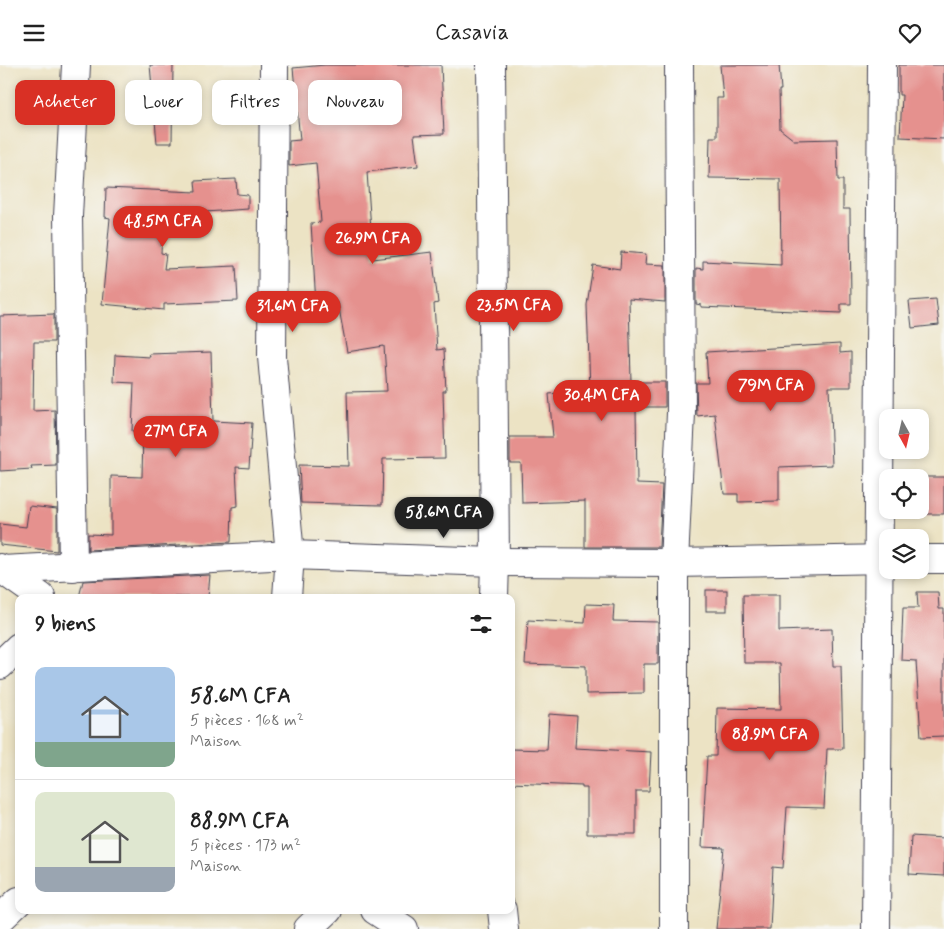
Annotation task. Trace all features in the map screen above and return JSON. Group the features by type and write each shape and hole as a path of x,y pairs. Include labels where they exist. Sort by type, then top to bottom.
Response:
{"street":[{"path":"73,567 68,216 76,65"},
{"path":"274,65 272,357 290,555 287,594"},
{"path":"491,65 494,594"},
{"path":"674,929 674,563 681,413 678,65"},
{"path":"882,65 883,529"},
{"path":"1,569 290,555 495,562 674,563 879,559"},
{"path":"929,559 944,559"},
{"path":"1,569 37,594"},
{"path":"876,929 883,579"},
{"path":"0,665 15,651"},
{"path":"0,919 15,905"},
{"path":"308,929 324,914"},
{"path":"382,914 404,929"},
{"path":"502,914 504,929"}],"building":[{"path":"150,65 173,65 173,80 151,80"},
{"path":"325,65 441,65 444,134 414,135 418,166 367,172 373,259 432,252 438,303 434,304 437,350 444,349 446,391 443,391 445,458 383,459 382,505 301,503 299,465 349,466 347,392 387,391 384,346 347,352 338,303 316,304 311,223 321,222 316,163 289,166 289,141 300,140 298,80 294,80 293,68"},
{"path":"720,65 779,65 781,90 779,90 780,129 794,140 837,139 838,180 843,180 843,209 850,209 851,304 841,304 841,313 701,307 701,305 696,304 696,268 703,269 703,261 781,265 780,179 709,178 710,137 717,137 717,98 723,98"},
{"path":"899,65 944,65 944,139 900,137 902,95 899,95"},
{"path":"155,125 172,125 172,143 157,143"},
{"path":"236,179 237,194 248,195 248,209 163,215 161,253 166,254 164,269 236,266 238,301 164,304 164,310 102,304 110,218 105,217 106,188 196,192 195,181"},
{"path":"621,252 646,254 645,264 665,265 665,302 629,299 631,382 665,382 665,407 636,407 637,484 662,485 659,547 585,547 585,501 522,503 521,463 510,463 510,437 553,437 549,394 590,390 587,305 593,265 620,269"},
{"path":"936,299 939,325 912,328 909,301"},
{"path":"54,314 54,342 34,342 33,411 55,410 56,465 31,466 32,469 0,471 0,316"},
{"path":"840,344 840,353 851,352 851,387 829,387 832,465 779,467 779,501 738,502 738,494 724,494 715,414 697,416 696,383 708,383 706,352"},
{"path":"211,352 213,421 252,423 249,468 236,467 238,506 232,507 231,542 88,550 88,534 111,535 111,476 142,477 143,431 132,431 134,383 114,382 115,355 150,357 149,354"},
{"path":"929,477 944,477 944,514 929,514"},
{"path":"29,506 57,509 57,551 0,545 0,524 26,527"},
{"path":"210,575 208,594 80,594 83,581"},
{"path":"706,590 727,590 727,611 706,611"},
{"path":"917,592 938,592 939,609 944,609 944,736 921,737 916,661 901,660 903,608 918,608"},
{"path":"743,595 779,595 779,631 832,629 833,666 841,666 843,749 827,749 824,808 787,807 783,868 773,867 770,929 716,929 724,848 702,847 707,756 716,756 717,708 781,709 780,663 744,663"},
{"path":"586,604 614,605 613,621 658,622 658,664 644,664 644,693 586,694 586,666 525,664 528,620 585,623"},
{"path":"549,714 577,716 575,748 651,752 649,791 636,791 636,834 587,834 587,788 582,788 582,786 515,783 515,749 547,750"},
{"path":"911,836 944,838 944,876 909,874"}]}
